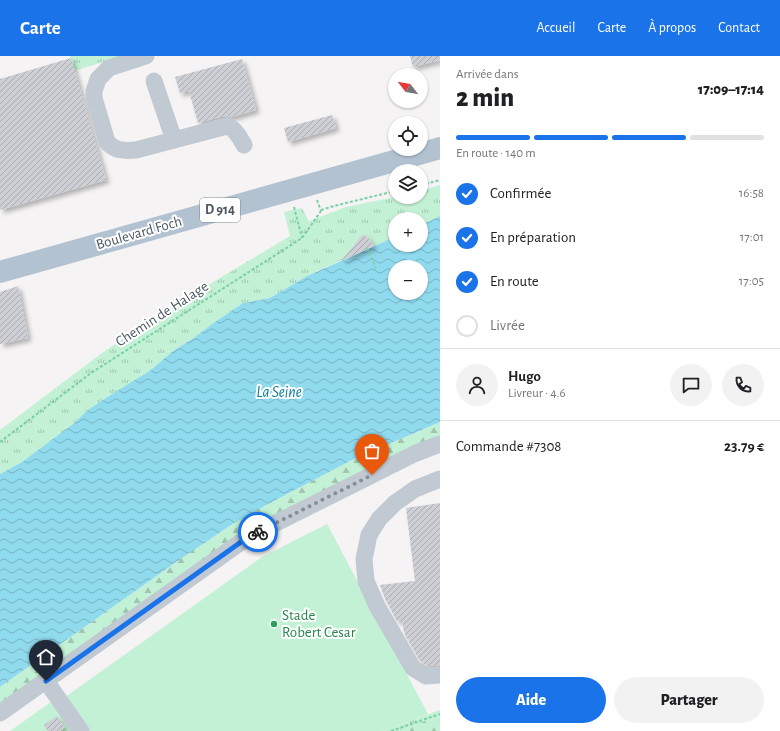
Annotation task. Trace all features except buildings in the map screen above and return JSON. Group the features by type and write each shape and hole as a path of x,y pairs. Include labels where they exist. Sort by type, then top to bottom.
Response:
{"main road":[{"name":"Boulevard Foch","path":"0,272 440,148"}],"street":[{"path":"146,56 109,68 98,79 94,91 94,98 107,142 114,149 130,151 136,150 227,126 230,126 235,131 244,145"},
{"path":"154,81 174,140"},
{"path":"0,714 248,537 414,454 440,444"},
{"path":"440,479 415,489 396,503 379,519 369,535 364,559 366,581 377,606 413,668 426,676 440,674"},
{"path":"46,681 81,731"}],"path":[{"path":"428,183 440,180"},
{"path":"316,198 321,210 388,193"},
{"path":"294,205 302,238"},
{"name":"Chemin de Halage","path":"0,442 91,373 302,238 321,210"},
{"path":"367,248 376,268"},
{"path":"391,731 440,714"}],"green space":[{"path":"70,56 122,56 74,71"},
{"path":"440,185 440,216 428,222 428,212 388,212 388,240 374,246 363,234 351,249 354,254 307,276 270,298 243,303 173,351 151,370 89,409 73,424 22,462 0,474 0,430 102,353 165,311 290,236 284,212 302,208 309,221 346,207 388,198 388,204 428,204 428,189"},
{"path":"440,422 440,439 367,470 0,706 0,687 179,560 231,525 352,460"},
{"name":"Stade Robert Cesar","path":"327,524 428,714 382,731 10,731 51,702 54,705 262,557"},
{"path":"440,710 440,731 382,731"},
{"path":"440,716 440,731 397,731"}],"water":[{"name":"La Seine","path":"440,216 440,422 352,460 231,525 179,560 0,687 0,474 22,462 73,424 89,409 151,370 173,351 243,303 270,298 307,276 388,240 388,252 428,252 428,222"}],"way so far":[{"path":"258,532 372,475"}],"place":[{"name":"Stade Robert Cesar","path":"274,624"}],"route":[{"path":"46,681 171,591 248,537 258,532"}]}
